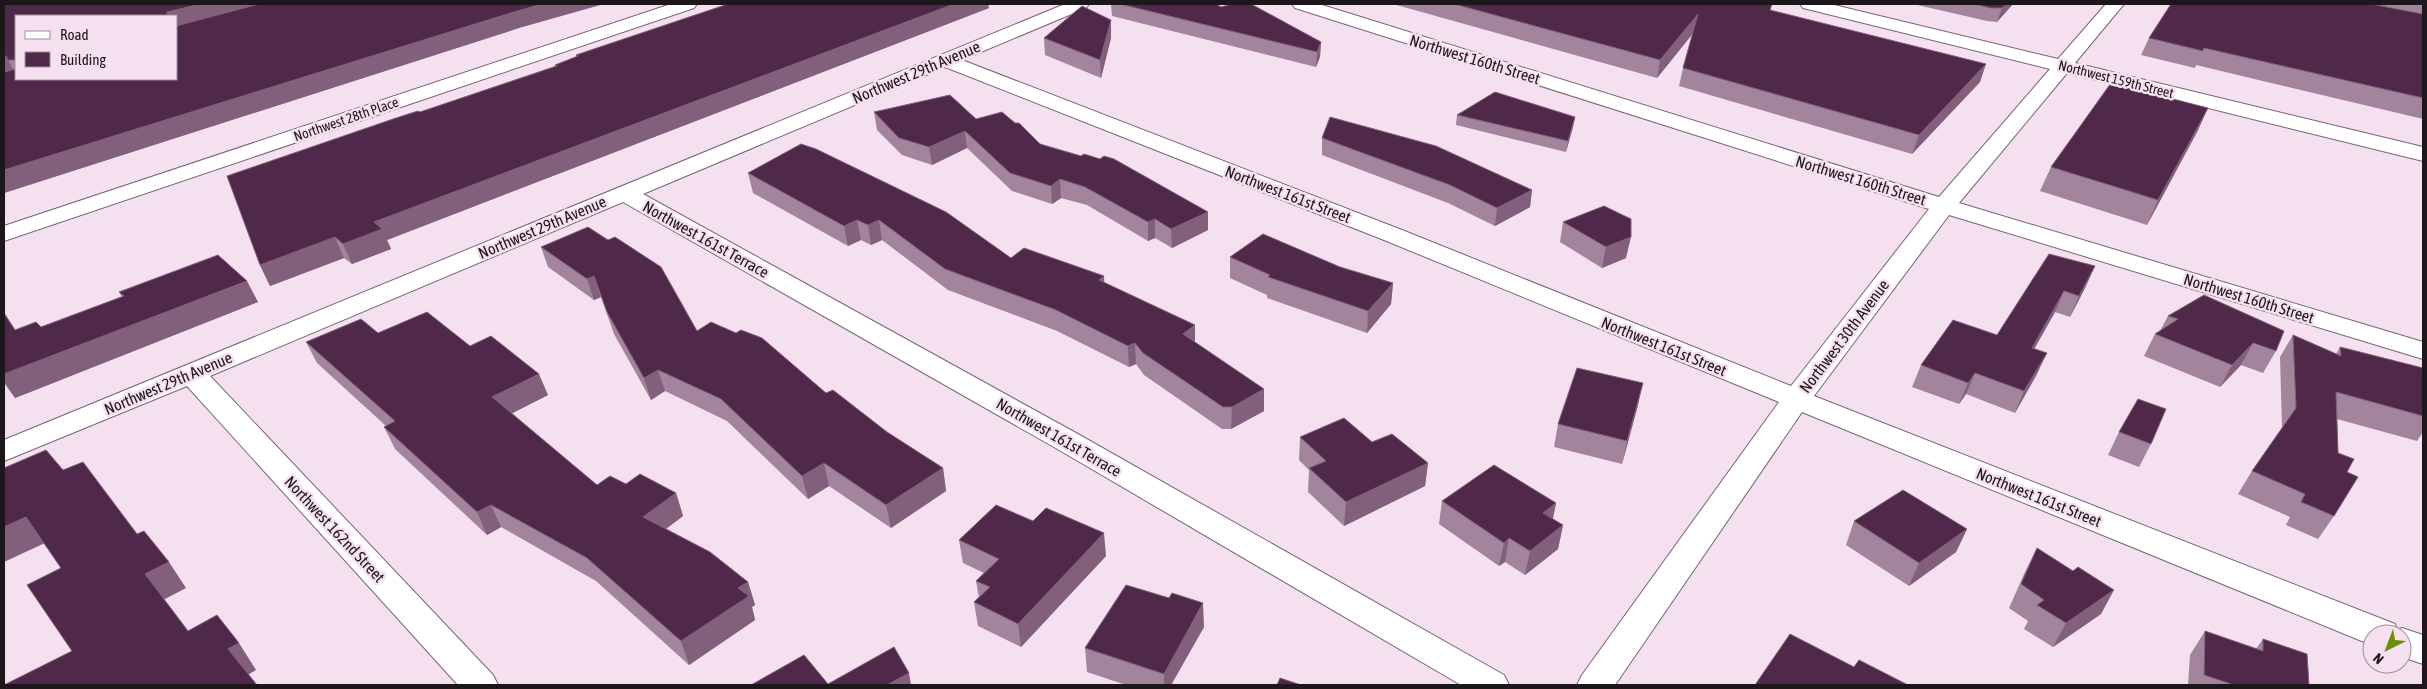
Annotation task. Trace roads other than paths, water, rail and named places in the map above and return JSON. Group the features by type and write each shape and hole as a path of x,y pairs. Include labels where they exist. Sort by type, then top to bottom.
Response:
{"street":[{"name":"Northwest 28th Place","path":"4,234 688,4"},
{"name":"Northwest 29th Avenue","path":"4,451 1080,4"},
{"name":"Northwest 160th Street","path":"1301,4 1944,206 2423,351"},
{"name":"Northwest 159th Street","path":"1808,4 2423,154"},
{"name":"Northwest 30th Avenue","path":"1595,685 1796,400 1944,206 2115,4"},
{"name":"Northwest 161st Street","path":"944,60 1393,235 1796,400 2362,626"},
{"name":"Northwest 161st Terrace","path":"624,193 1065,440 1492,685"},
{"name":"Northwest 162nd Street","path":"190,373 480,685"}]}
